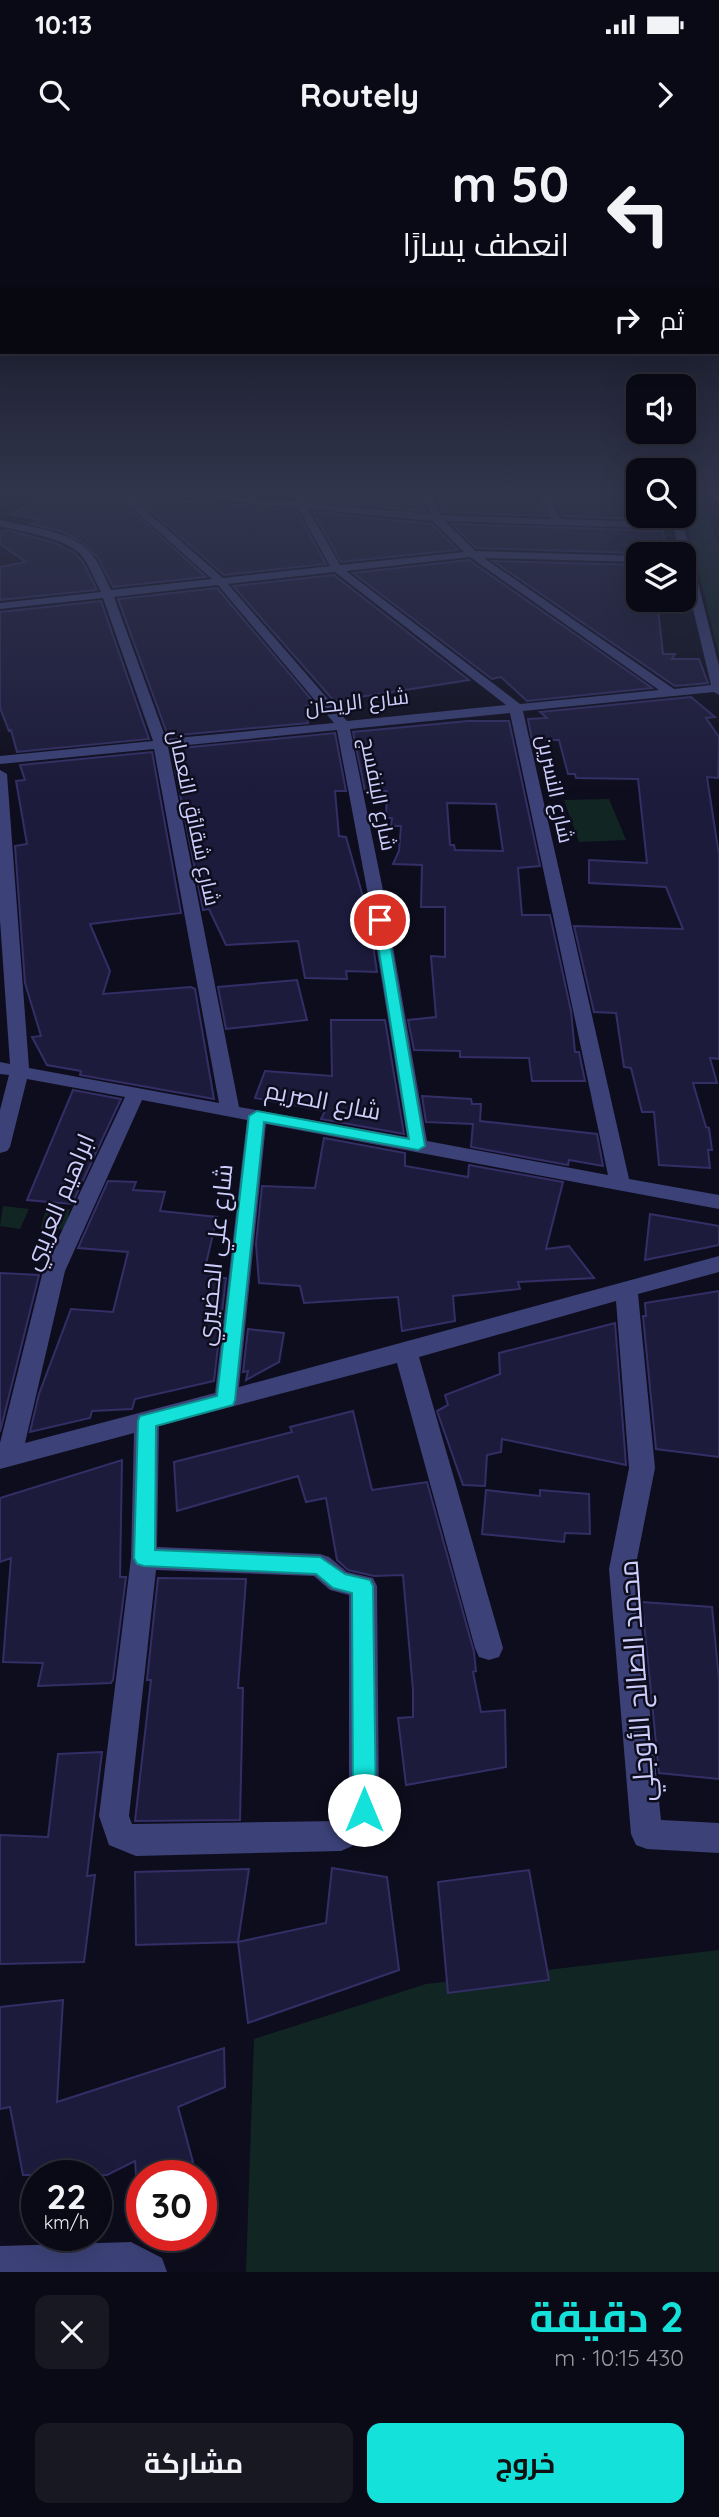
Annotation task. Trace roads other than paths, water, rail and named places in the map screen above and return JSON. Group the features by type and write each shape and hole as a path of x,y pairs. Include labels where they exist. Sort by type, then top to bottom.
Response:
{"street":[{"path":"0,606 103,593"},
{"name":"شارع شقائق النعمان","path":"107,593 160,742 230,1110"},
{"name":"شارع البنفسج","path":"231,593 343,724 376,895 418,1146"},
{"name":"شارع النسرين","path":"369,593 515,706 620,1184"},
{"path":"529,593 670,692"},
{"path":"696,602 719,689"},
{"name":"شارع الريحان","path":"0,760 515,706 719,689"},
{"path":"0,774 10,1069 0,1147"},
{"name":"شارع الصريم","path":"10,1069 719,1202"},
{"name":"ابراهيم العريبي","path":"5,1458 54,1272 136,1093"},
{"name":"شارع علي الحضيري","path":"226,1400 257,1116"},
{"path":"5,1458 627,1292 719,1264"},
{"name":"محمد الصالح الأوجلي","path":"627,1292 642,1468 622,1569 647,1833 719,1838"},
{"path":"406,1352 489,1648"},
{"path":"144,1558 320,1565 340,1582 363,1586 364,1810 358,1828 341,1836 136,1841 120,1834 114,1816 144,1558 147,1421"},
{"path":"0,2265 131,2261 148,2272"}]}
